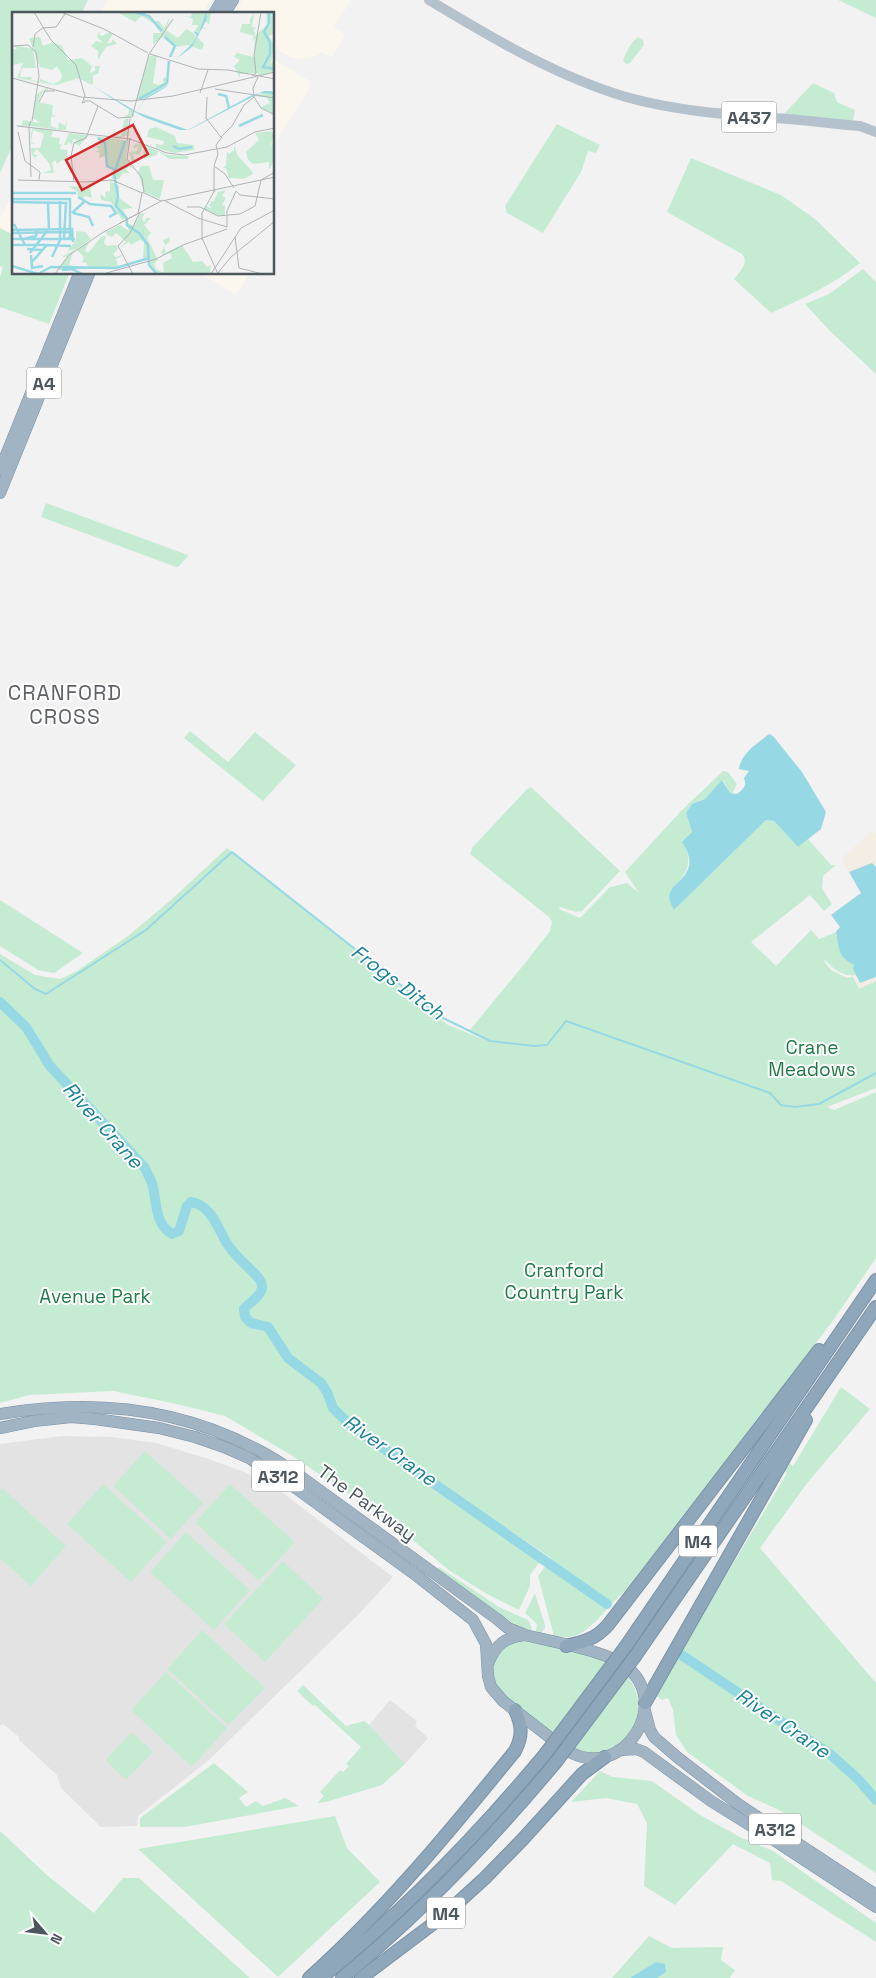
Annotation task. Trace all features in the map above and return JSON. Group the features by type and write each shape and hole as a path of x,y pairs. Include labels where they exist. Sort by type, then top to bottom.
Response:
{"highway":[{"path":"215,12 222,0"},
{"path":"225,12 233,0"},
{"name":"A4","path":"0,470 79,275"},
{"name":"A4","path":"0,494 89,275"},
{"name":"M4","path":"320,1978 373,1934 441,1870 486,1824 546,1753 626,1646 876,1280"},
{"name":"M4","path":"342,1978 440,1890 507,1820 556,1762 636,1655 876,1307"},
{"name":"M4","path":"566,1646 593,1638 614,1618 824,1345 852,1317"},
{"name":"M4","path":"644,1707 666,1662 751,1518 832,1372"},
{"name":"The Parkway","path":"0,1414 61,1406 150,1411 182,1420 239,1441 271,1457 304,1479 508,1628 525,1635"},
{"name":"The Parkway","path":"0,1428 34,1421 71,1417 95,1418 159,1428 195,1437 249,1458 297,1489 473,1620 486,1644 488,1664"},
{"path":"488,1664 497,1646 514,1636 525,1635"},
{"name":"A312","path":"525,1635 606,1656 625,1666 634,1674 641,1687 644,1707 650,1730 654,1737 677,1758 754,1814 876,1896"},
{"name":"A312","path":"488,1664 491,1688 497,1695 572,1753 586,1758 605,1757 621,1750 633,1740 638,1732 644,1707"},
{"name":"M4","path":"309,1978 417,1868 515,1751 520,1742 522,1731 515,1710"},
{"name":"A312","path":"621,1750 636,1749 644,1752 711,1801 876,1907"},
{"name":"M4","path":"361,1978 449,1911 523,1839 582,1774 605,1757"}],"main road":[{"name":"A437","path":"429,0 506,46 568,75 612,92 663,105 744,116 860,126 876,132"}],"shaded area":[{"path":"108,0 210,0 203,12 101,12"},
{"path":"242,0 351,0 334,27 345,34 332,57 321,52 309,58 291,57 275,49 275,12 236,12"},
{"path":"275,60 308,80 310,87 275,143"},
{"path":"12,197 12,234 0,228 0,218"},
{"path":"204,275 248,275 236,295"},
{"path":"62,1436 112,1437 156,1443 244,1472 279,1490 393,1577 359,1614 209,1760 138,1816 137,1826 101,1827 61,1788 57,1775 19,1740 19,1737 3,1724 0,1725 0,1444"},
{"path":"390,1700 417,1721 415,1726 428,1738 405,1764 369,1725"}],"green space":[{"path":"0,0 88,0 82,12 12,12 12,146 0,173"},
{"path":"838,0 876,0 876,18"},
{"path":"638,37 643,40 644,45 630,63 626,64 623,61 625,55"},
{"path":"813,83 834,93 837,102 855,110 853,121 784,114"},
{"path":"557,124 600,145 596,153 588,151 581,172 543,233 507,213 505,206"},
{"path":"691,158 781,195 815,219 860,263 828,285 771,313 734,279 745,261 742,254 667,212"},
{"path":"0,228 12,234 12,275 69,275 49,324 0,307 0,277 3,267 0,266"},
{"path":"863,269 876,282 876,374 830,331 805,304 829,294"},
{"path":"46,503 188,556 176,567 41,517"},
{"path":"190,731 228,762 255,732 296,765 263,801 184,738"},
{"name":"Cranford Country Park","path":"723,771 728,772 737,784 732,794 723,780 705,799 692,804 686,813 692,832 683,842 687,851 687,869 670,893 674,910 766,820 774,821 798,847 808,839 831,865 836,865 823,876 822,888 832,904 824,911 810,895 751,942 776,966 811,930 819,939 836,932 840,951 845,959 854,965 856,975 842,974 825,960 831,970 847,978 853,976 859,988 876,981 876,1088 827,1107 834,1110 876,1092 876,1258 832,1322 745,1435 793,1466 841,1387 870,1409 808,1482 760,1548 876,1683 876,1873 781,1811 748,1796 687,1752 676,1735 673,1710 668,1698 662,1700 655,1695 787,1473 739,1443 625,1591 587,1629 574,1636 564,1637 554,1636 538,1576 551,1558 505,1527 503,1537 540,1562 530,1575 530,1586 519,1610 487,1594 450,1571 396,1526 291,1455 225,1416 113,1391 30,1395 0,1403 0,954 35,975 60,979 77,971 128,936 227,848 448,1025 490,1042 505,1043 490,1041 469,1031 550,931 552,922 549,917 470,854 472,848 531,787 620,871 582,911 576,912 560,907 559,909 580,918 610,887 627,883 639,893 625,872 681,811"},
{"path":"0,900 83,953 54,973 38,970 0,946"},
{"path":"145,1451 203,1503 171,1539 113,1486"},
{"path":"103,1484 167,1542 131,1582 67,1524"},
{"path":"230,1484 295,1542 259,1581 195,1523"},
{"path":"2,1488 66,1546 31,1586 0,1558 0,1491"},
{"path":"186,1532 250,1590 214,1630 150,1572"},
{"path":"283,1561 323,1599 265,1662 224,1624"},
{"path":"439,1567 499,1607 528,1620 532,1628 530,1632 517,1628 438,1569"},
{"path":"535,1593 545,1625 541,1633 536,1632 537,1624 525,1613"},
{"path":"202,1630 265,1688 228,1725 167,1669"},
{"path":"520,1641 583,1653 615,1665 628,1677 636,1691 637,1720 631,1733 620,1744 607,1751 581,1752 558,1738 518,1707 498,1688 494,1682 492,1672 496,1657 502,1648 508,1644"},
{"path":"166,1672 227,1728 192,1767 131,1710"},
{"path":"303,1685 346,1726 364,1721 405,1764 382,1785 317,1803 324,1796 320,1792 340,1770 343,1772 349,1766 346,1764 361,1747 297,1691"},
{"path":"132,1732 153,1752 126,1780 105,1760"},
{"path":"214,1763 248,1792 239,1798 246,1807 256,1801 263,1806 285,1798 299,1806 185,1827 140,1827 140,1818"},
{"path":"600,1771 613,1777 652,1781 700,1815 740,1837 773,1851 876,1923 876,1942 781,1881 772,1880 770,1863 733,1844 675,1905 644,1886 647,1823 637,1804 606,1798 571,1802"},
{"path":"335,1816 347,1848 380,1882 278,1977 138,1849"},
{"path":"0,1831 48,1876 94,1913 123,1878 139,1878 250,1978 0,1978"},
{"path":"649,1936 672,1948 723,1947 721,1960 735,1970 730,1978 612,1978"}],"sand":[{"path":"872,831 876,834 876,867 871,864 849,872 841,859"},
{"path":"852,975 856,975 860,983 876,977 876,981 859,989"}],"water":[{"path":"769,734 773,736 802,772 826,812 821,829 798,847 774,821 766,820 674,910 670,903 670,892 685,875 689,866 686,848 682,842 692,832 686,813 692,804 705,799 722,780 730,793 737,794 741,791 745,785 744,778 749,771 739,769 740,763 750,749"},
{"path":"872,863 876,867 876,977 860,983 853,969 854,965 845,959 840,952 836,932 840,927 831,915 861,893 849,872"},
{"path":"656,1962 665,1964 666,1972 657,1978 630,1978"}],"waterway":[{"name":"Frogs Ditch","path":"0,960 35,989 46,994 146,930 232,852 441,1017 490,1041 534,1046 547,1045 566,1021 770,1093 781,1105 795,1107 819,1104 876,1073"},
{"name":"River Crane","path":"0,1002 26,1027 50,1066 145,1168 152,1183 159,1218 166,1230 172,1234 179,1231 187,1206 191,1202 198,1204 209,1212 231,1249 261,1282 261,1291 244,1309 245,1317 251,1323 268,1327 288,1358 321,1383 327,1392 333,1408 350,1425 607,1604"},
{"name":"River Crane","path":"683,1656 830,1754 859,1780 876,1800"}],"district":[{"name":"CRANFORD CROSS","path":"65,704"}],"park label":[{"name":"Crane Meadows","path":"812,1058"},
{"name":"Avenue Park","path":"95,1296"}]}
